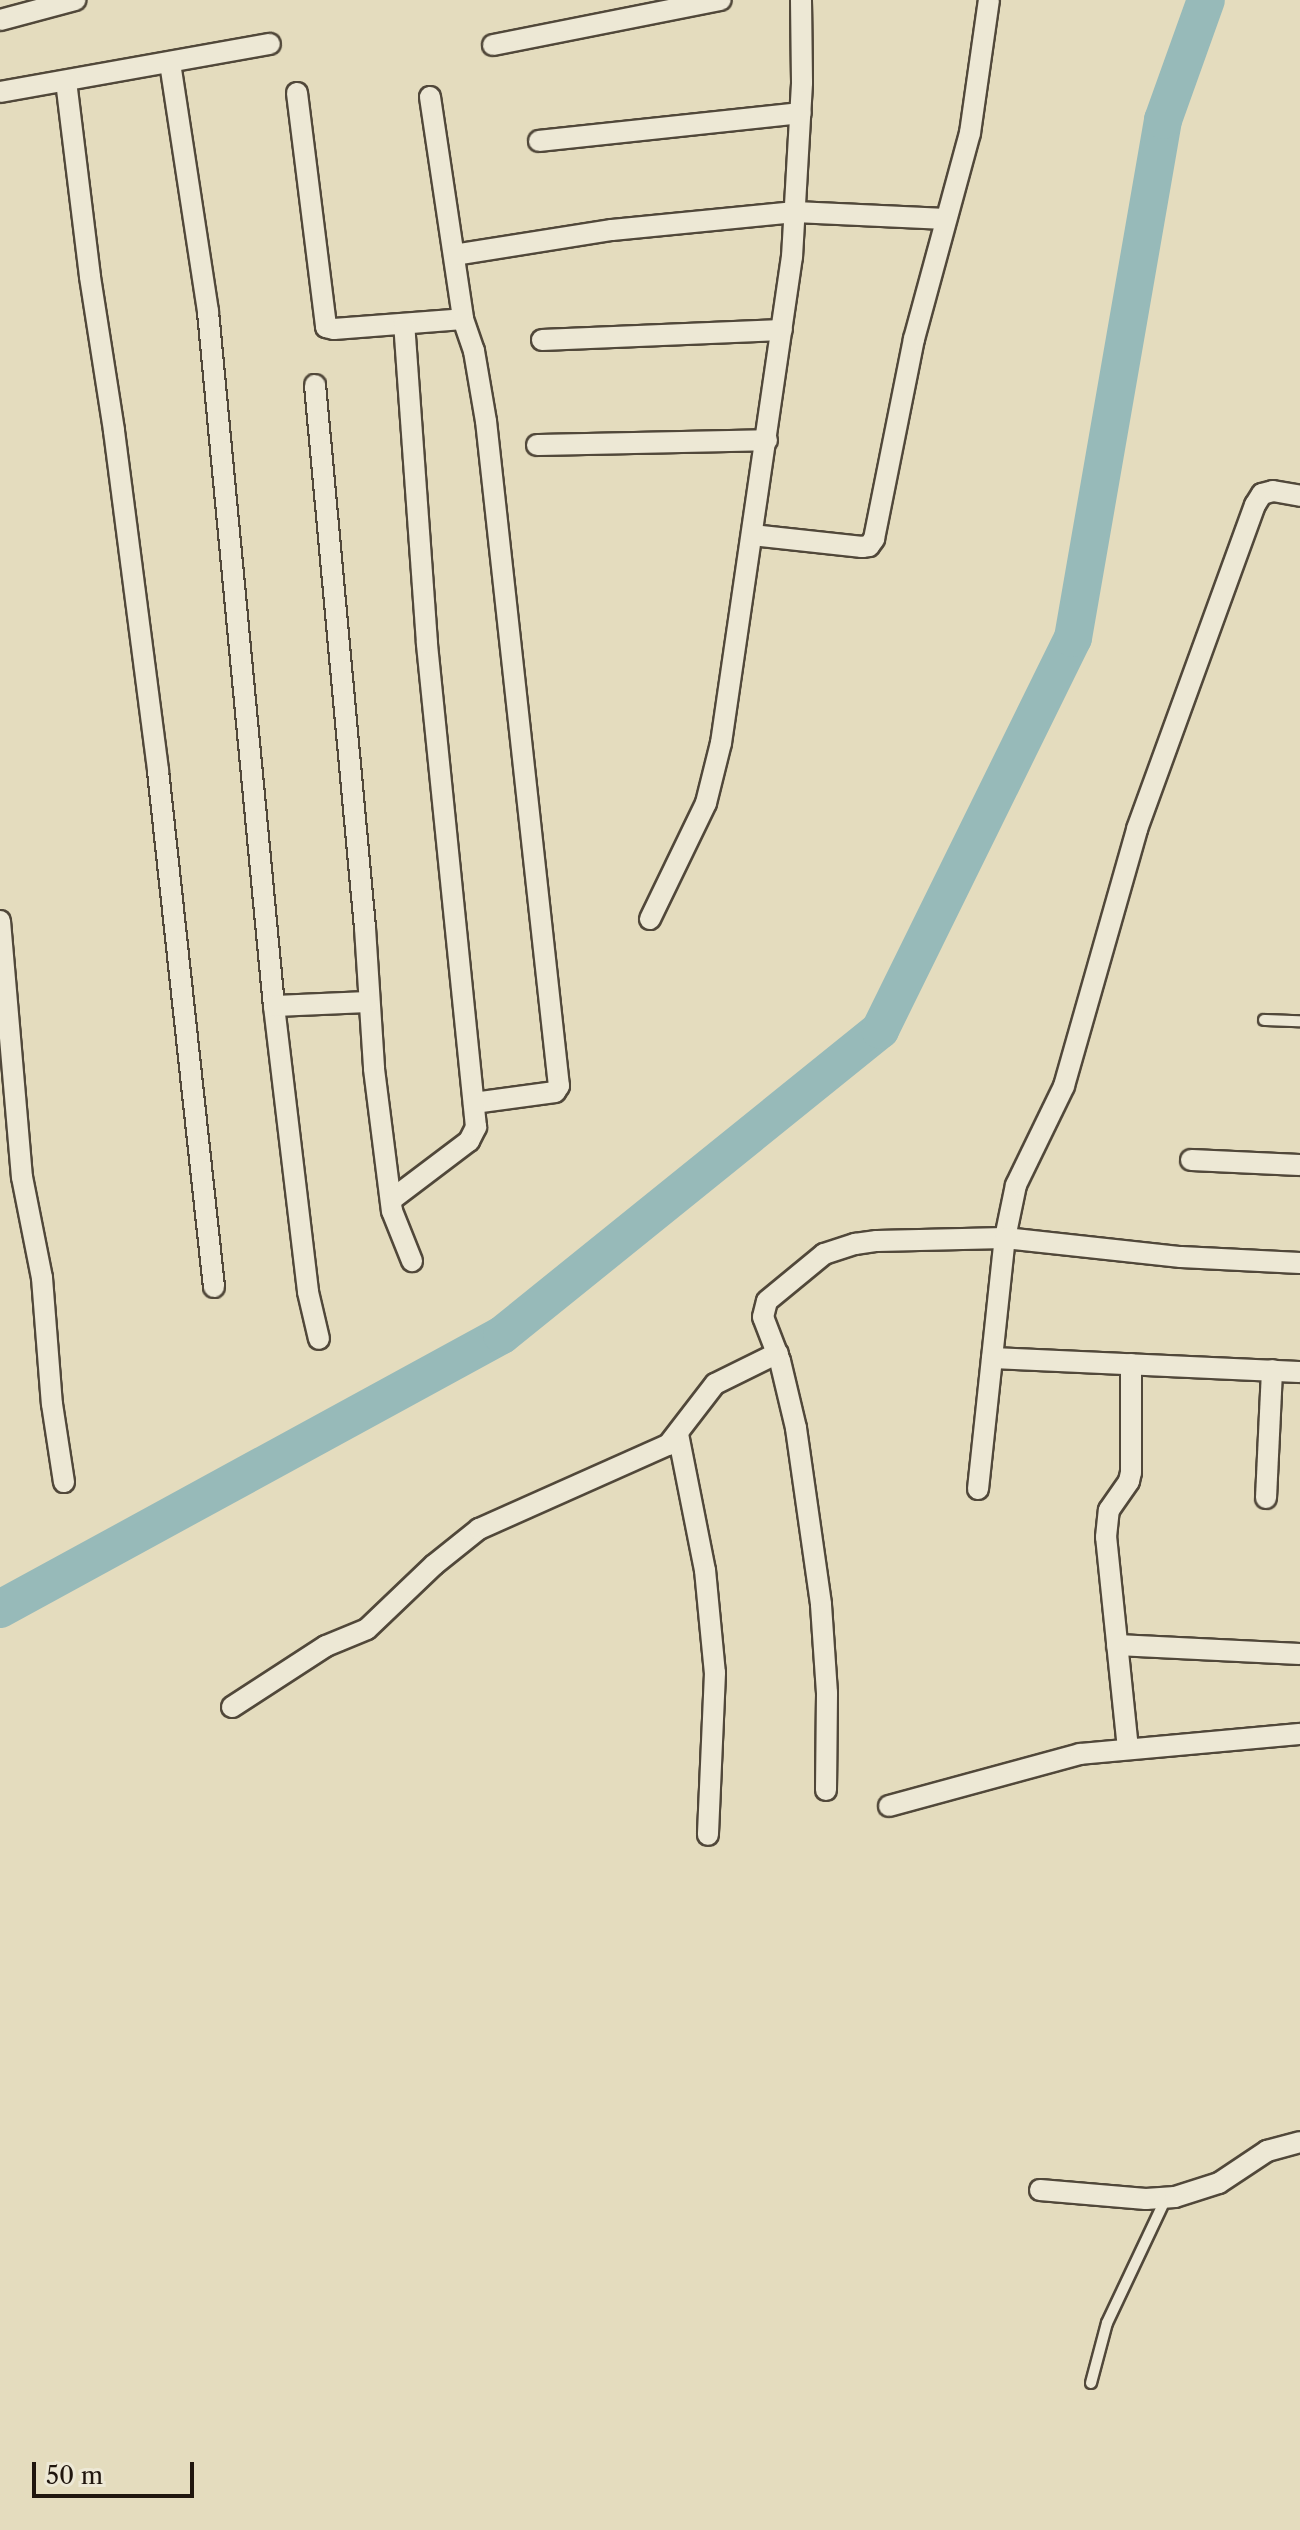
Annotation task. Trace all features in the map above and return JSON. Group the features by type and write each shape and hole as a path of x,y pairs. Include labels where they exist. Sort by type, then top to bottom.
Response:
{"street":[{"path":"8,12 75,0"},
{"path":"493,45 721,0"},
{"path":"650,919 706,803 714,774 782,330 795,212 801,113 801,0"},
{"path":"752,535 862,547 872,543 914,339 977,98 989,0"},
{"path":"0,92 270,44"},
{"path":"170,63 208,312 274,1006 308,1292 319,1339"},
{"path":"66,81 158,771 214,1287"},
{"path":"297,93 326,327 404,325 463,319"},
{"path":"430,97 463,319 479,376 488,435 559,1086 555,1092 474,1103"},
{"path":"539,141 801,113"},
{"path":"454,255 612,230 795,212 946,219"},
{"path":"391,1200 473,1137 476,1127 427,643 404,325"},
{"path":"542,340 782,330"},
{"path":"315,385 369,1002 394,1221 412,1261"},
{"path":"537,445 767,440"},
{"path":"978,1489 1005,1238 1016,1185 1064,1086 1137,829 1255,505 1267,492 1300,496"},
{"path":"0,921 22,1177 42,1278 52,1404 64,1482"},
{"path":"274,1006 369,1002"},
{"path":"1191,1160 1300,1165"},
{"path":"826,1790 827,1693 821,1604 796,1428 778,1353 763,1317 764,1305 824,1254 877,1241 1005,1238 1181,1257 1300,1263"},
{"path":"232,1707 326,1646 367,1629 434,1565 479,1529 536,1501 662,1449 678,1434 715,1384 778,1353"},
{"path":"992,1358 1300,1372"},
{"path":"1128,1749 1106,1521 1131,1472 1131,1364"},
{"path":"1266,1498 1272,1370"},
{"path":"678,1434 705,1570 715,1673 708,1835"},
{"path":"1117,1645 1300,1654"},
{"path":"889,1806 1046,1761 1128,1749 1300,1734"},
{"path":"1040,2190 1166,2198 1219,2183 1267,2151 1300,2142"}],"lane":[{"path":"1264,1020 1300,1021"},
{"path":"1091,2383 1107,2323 1166,2198"}],"waterway":[{"path":"0,1609 502,1335 880,1030 1073,638 1163,120 1206,0"}]}
